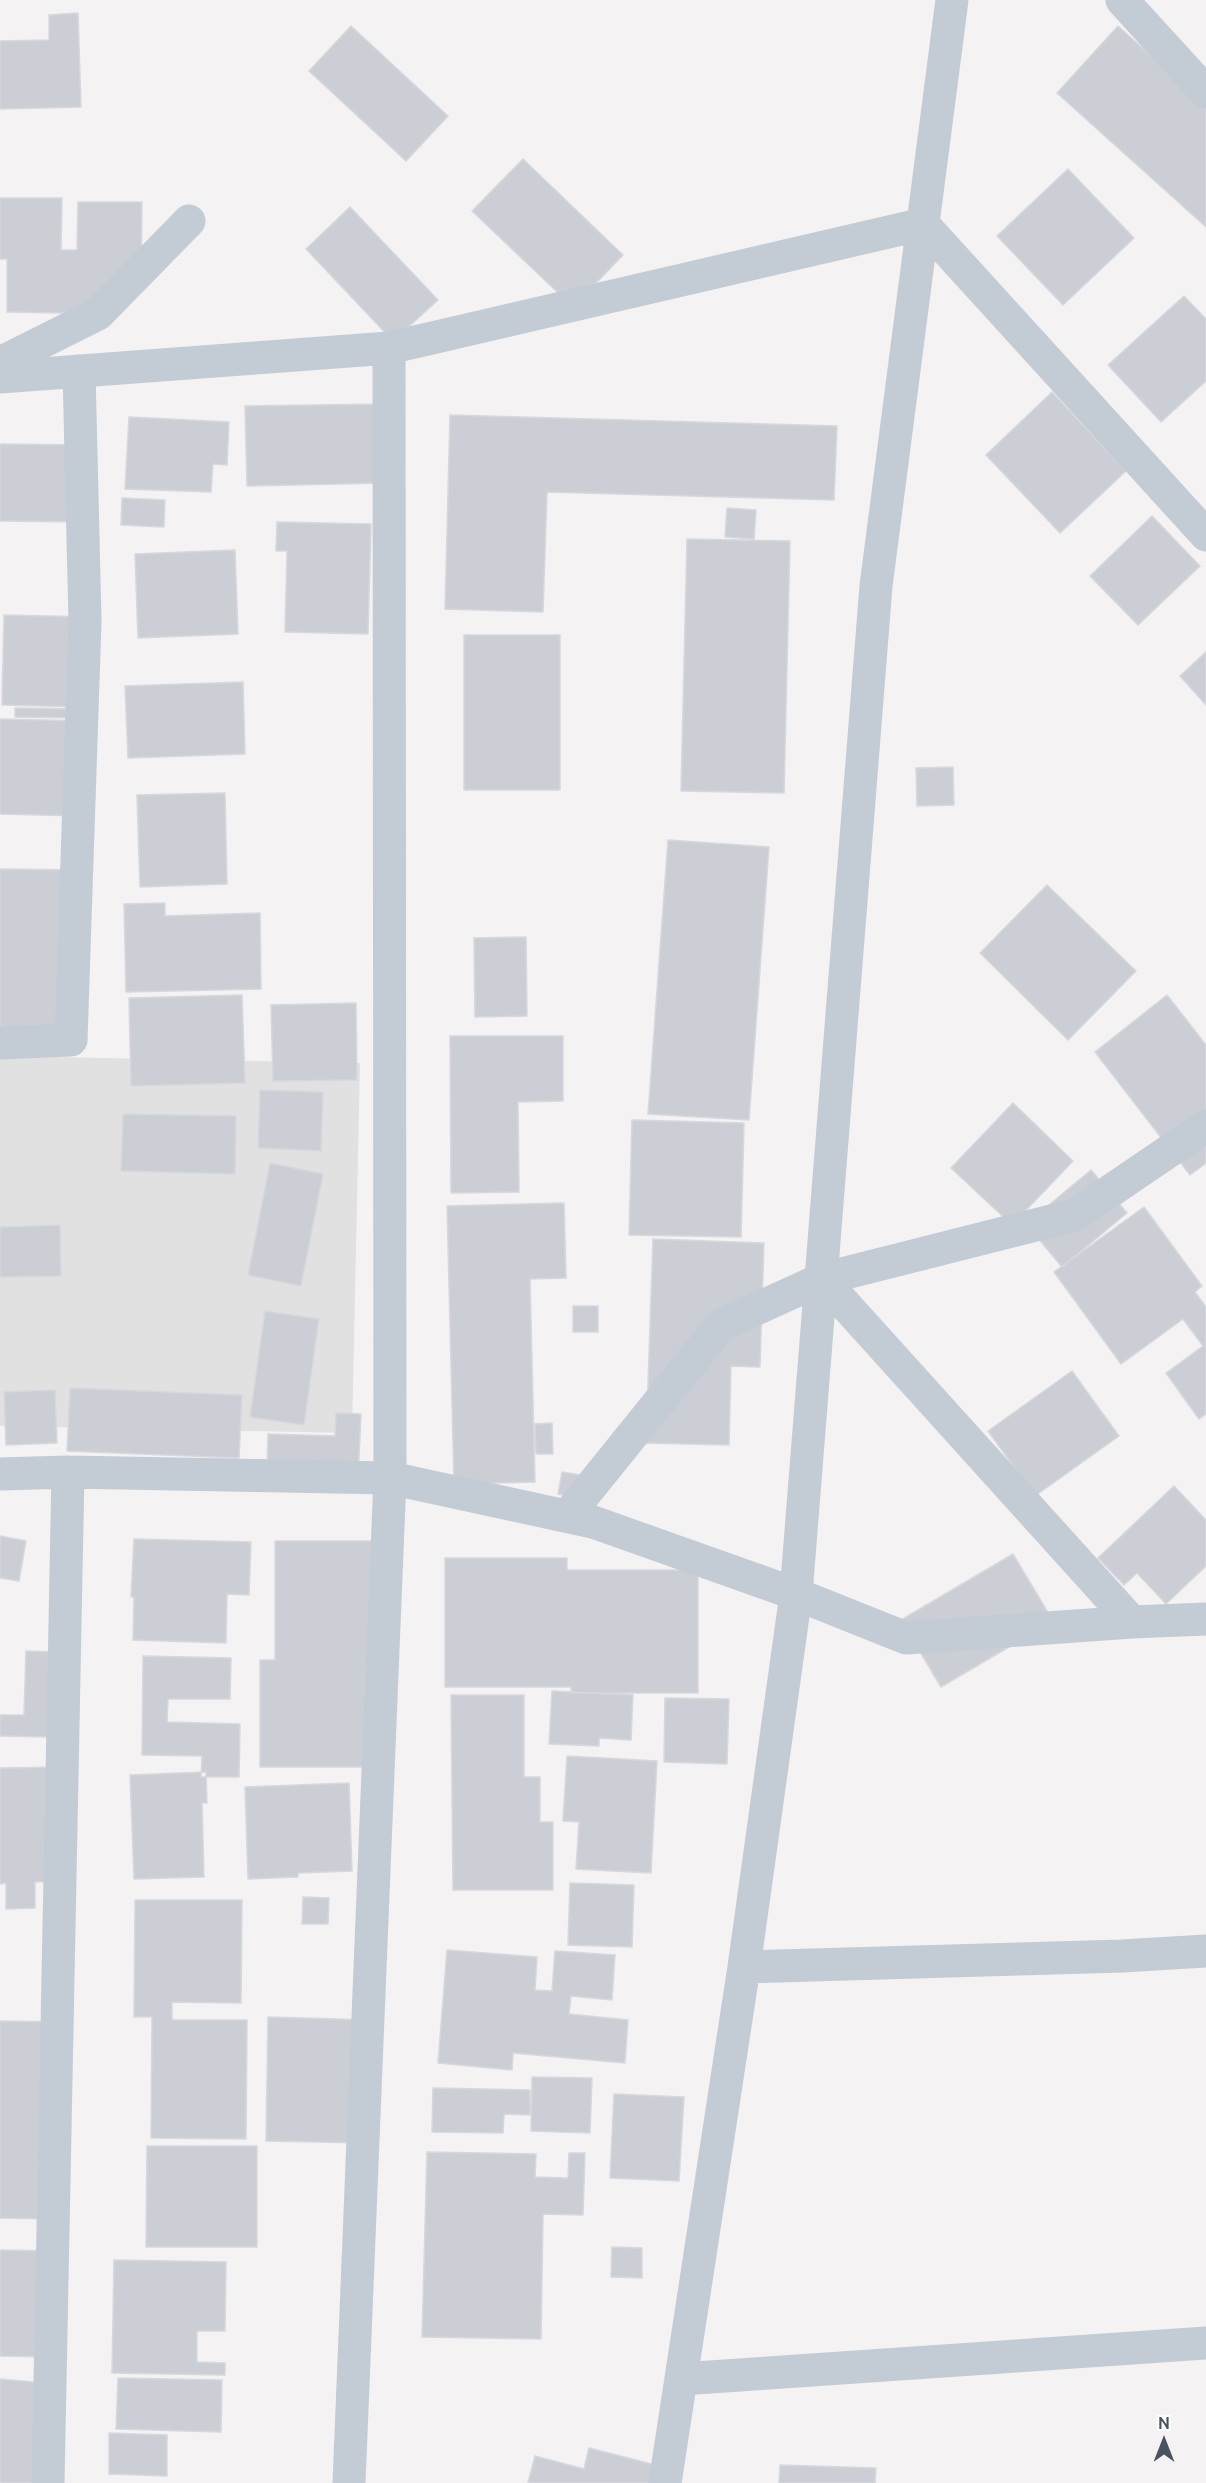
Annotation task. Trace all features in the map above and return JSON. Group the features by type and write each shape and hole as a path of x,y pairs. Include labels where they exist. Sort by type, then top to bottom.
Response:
{"street":[{"path":"665,2483 744,1967 796,1594 876,586 952,0"},
{"path":"1122,0 1206,92"},
{"path":"0,363 98,314 189,221"},
{"path":"0,376 389,348 923,224"},
{"path":"923,224 1206,535"},
{"path":"349,2483 390,1478 389,348"},
{"path":"0,1043 71,1040 85,621 79,371"},
{"path":"567,1516 721,1324 822,1279 1075,1215 1206,1126"},
{"path":"822,1279 1132,1622"},
{"path":"48,2483 68,1472"},
{"path":"0,1474 68,1472 390,1478 593,1522 796,1594 906,1638 1206,1619"},
{"path":"744,1967 1122,1956 1206,1951"},
{"path":"681,2379 1206,2343"}],"shaded area":[{"path":"0,1056 360,1063 352,1433 0,1426"}],"building":[{"path":"78,13 81,107 0,109 0,41 49,40 49,15"},
{"path":"351,26 448,116 406,161 309,71"},
{"path":"1118,26 1206,105 1206,227 1057,93"},
{"path":"523,159 623,255 573,307 472,211"},
{"path":"1068,169 1134,238 1063,305 997,236"},
{"path":"0,198 62,198 61,250 77,250 78,202 142,202 141,276 118,314 7,312 7,259 0,259"},
{"path":"350,207 438,300 393,341 306,249"},
{"path":"1184,296 1206,319 1206,381 1161,422 1108,365"},
{"path":"1052,392 1126,471 1060,533 986,455"},
{"path":"383,404 385,483 247,486 245,406"},
{"path":"450,415 837,426 834,500 547,492 543,612 445,609"},
{"path":"129,417 229,422 227,465 213,464 211,492 125,489"},
{"path":"0,444 86,445 85,522 0,521"},
{"path":"122,498 165,500 164,527 121,525"},
{"path":"727,508 756,510 754,539 725,537"},
{"path":"1152,516 1200,566 1138,625 1090,576"},
{"path":"277,522 371,524 368,634 285,632 287,551 276,551"},
{"path":"687,539 790,541 784,793 681,791"},
{"path":"235,550 238,634 138,638 135,554"},
{"path":"4,615 90,617 87,707 2,705"},
{"path":"464,635 560,635 560,790 464,790"},
{"path":"1206,652 1206,705 1180,676"},
{"path":"243,682 245,754 128,758 125,686"},
{"path":"15,708 85,709 85,718 15,717"},
{"path":"0,719 85,721 82,816 0,814"},
{"path":"953,767 954,805 917,806 916,768"},
{"path":"225,793 227,884 140,887 137,795"},
{"path":"668,840 769,847 749,1120 648,1114"},
{"path":"0,869 79,870 76,1042 0,1041"},
{"path":"1047,885 1136,971 1068,1040 980,953"},
{"path":"165,903 165,916 260,913 261,989 126,992 124,904"},
{"path":"526,937 527,1016 475,1017 474,938"},
{"path":"242,995 245,1083 131,1086 129,998"},
{"path":"1167,995 1206,1045 1206,1163 1190,1175 1095,1052"},
{"path":"356,1003 357,1080 273,1081 271,1005"},
{"path":"450,1036 563,1036 563,1101 518,1102 519,1192 451,1193"},
{"path":"260,1090 323,1092 321,1151 258,1148"},
{"path":"1013,1103 1073,1161 1012,1225 951,1168"},
{"path":"123,1114 236,1116 235,1174 121,1171"},
{"path":"632,1120 744,1123 741,1237 629,1235"},
{"path":"270,1163 323,1174 301,1286 248,1275"},
{"path":"1091,1170 1127,1213 1062,1267 1026,1224"},
{"path":"564,1203 566,1278 530,1279 535,1482 454,1484 447,1206"},
{"path":"1144,1207 1202,1286 1195,1292 1206,1307 1206,1414 1199,1419 1166,1373 1203,1346 1183,1319 1121,1364 1054,1272"},
{"path":"60,1225 61,1276 0,1277 0,1227"},
{"path":"653,1239 764,1243 760,1367 731,1366 729,1445 646,1443"},
{"path":"573,1306 598,1306 598,1332 573,1332"},
{"path":"265,1311 319,1319 304,1425 250,1417"},
{"path":"1072,1371 1119,1436 1035,1496 988,1431"},
{"path":"70,1388 242,1395 239,1458 67,1451"},
{"path":"55,1390 57,1443 6,1445 4,1392"},
{"path":"336,1413 361,1414 358,1479 267,1476 268,1434 335,1436"},
{"path":"552,1423 553,1454 536,1454 535,1424"},
{"path":"562,1472 587,1476 583,1499 558,1494"},
{"path":"1174,1486 1206,1520 1206,1566 1166,1604 1137,1573 1124,1585 1098,1558"},
{"path":"0,1536 26,1541 19,1581 0,1578"},
{"path":"134,1539 251,1542 249,1595 227,1594 226,1643 133,1640 134,1597 131,1597"},
{"path":"275,1541 388,1541 369,1767 260,1767 260,1660 275,1660"},
{"path":"1013,1554 1053,1621 941,1687 901,1620"},
{"path":"445,1558 567,1558 567,1570 698,1570 698,1693 571,1693 571,1687 445,1687"},
{"path":"26,1651 53,1652 50,1737 0,1736 0,1715 24,1715"},
{"path":"143,1656 231,1658 230,1699 168,1699 167,1722 240,1724 239,1777 201,1777 202,1756 142,1755"},
{"path":"552,1691 633,1695 631,1740 599,1738 599,1746 549,1744"},
{"path":"451,1695 524,1695 524,1777 540,1777 540,1822 553,1822 553,1890 453,1890"},
{"path":"665,1698 729,1699 727,1764 664,1762"},
{"path":"567,1756 657,1761 651,1873 576,1869 579,1822 563,1821"},
{"path":"64,1767 66,1881 35,1882 35,1908 6,1909 6,1883 0,1884 0,1768"},
{"path":"206,1772 207,1803 202,1803 204,1877 134,1879 130,1775"},
{"path":"349,1783 352,1871 298,1873 298,1877 248,1879 245,1787"},
{"path":"570,1883 634,1885 632,1947 568,1945"},
{"path":"303,1897 329,1898 328,1924 302,1924"},
{"path":"135,1900 242,1900 241,2003 172,2002 172,2020 247,2020 246,2139 151,2138 152,2017 134,2017"},
{"path":"447,1950 537,1957 535,1990 552,1991 555,1951 615,1955 612,2000 571,1996 569,2014 628,2020 625,2063 513,2053 512,2070 438,2063"},
{"path":"268,2017 373,2020 370,2143 266,2141"},
{"path":"0,2021 58,2022 54,2219 0,2218"},
{"path":"532,2077 592,2078 590,2133 531,2131"},
{"path":"433,2088 530,2090 530,2115 504,2114 503,2133 432,2132"},
{"path":"614,2094 684,2097 679,2181 610,2178"},
{"path":"147,2146 257,2146 257,2247 146,2247"},
{"path":"427,2152 536,2154 535,2177 568,2178 569,2153 585,2153 583,2215 543,2214 541,2339 422,2337"},
{"path":"612,2247 642,2248 642,2278 611,2277"},
{"path":"0,2250 51,2251 48,2357 0,2356"},
{"path":"114,2260 226,2262 225,2331 197,2331 197,2362 225,2363 225,2375 112,2373"},
{"path":"118,2378 222,2380 221,2432 116,2429"},
{"path":"0,2379 53,2384 43,2483 0,2483"},
{"path":"109,2433 167,2435 167,2476 109,2474"},
{"path":"589,2448 659,2466 654,2483 528,2483 535,2456 584,2469"},
{"path":"780,2465 876,2468 875,2483 779,2483"}]}
